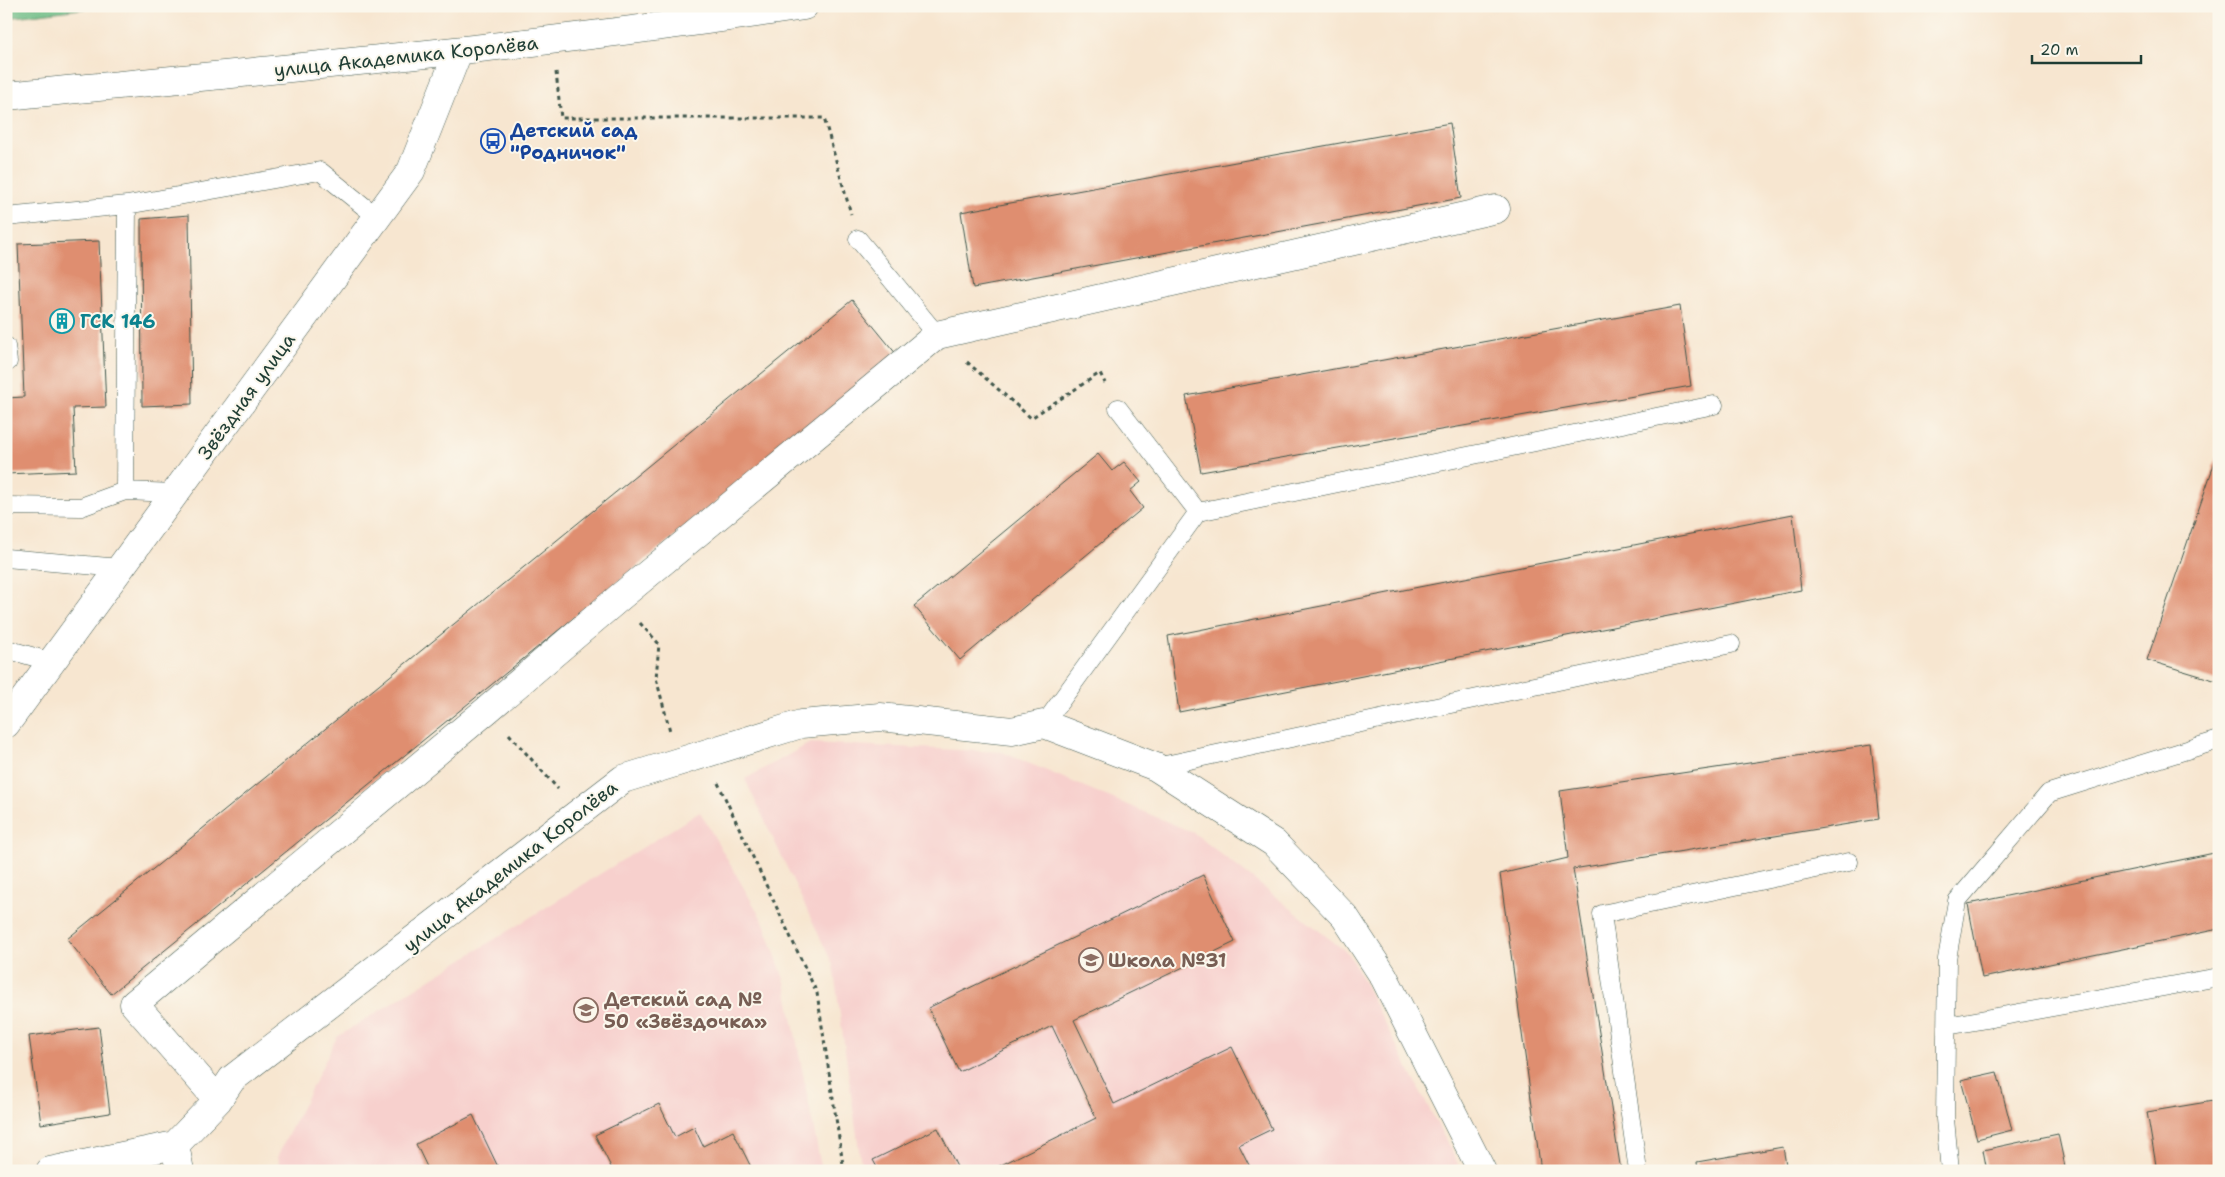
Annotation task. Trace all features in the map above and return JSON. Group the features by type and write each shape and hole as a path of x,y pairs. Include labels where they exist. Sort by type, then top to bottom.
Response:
{"street":[{"name":"улица Академика Королёва","path":"6,96 458,52 804,6"},
{"name":"Звёздная улица","path":"6,724 411,171 458,52"},
{"path":"218,1100 134,1004 620,597 937,336 1496,209"},
{"name":"улица Академика Королёва","path":"50,1171 178,1158 232,1079 580,814 623,779 802,724 880,717 1012,731 1044,724"},
{"path":"1044,724 1156,767 1274,843 1345,917 1384,977 1482,1171"}],"lane":[{"path":"6,217 127,205 320,171 377,217"},
{"path":"124,491 127,205"},
{"path":"858,239 937,336"},
{"path":"1044,724 1198,512 1714,405"},
{"path":"1118,408 1198,512"},
{"path":"6,506 81,508 124,491 176,493"},
{"path":"6,558 120,568"},
{"path":"1156,767 1731,644"},
{"path":"6,649 52,662"},
{"path":"1950,1171 1945,1119 1947,959 1957,901 2049,793 2219,740"},
{"path":"1638,1171 1602,914 1849,862"},
{"path":"1947,1026 2219,977"}],"path":[{"path":"553,40 562,118 824,118 858,239"},
{"path":"937,336 1031,418 1100,373 1118,408"},
{"path":"637,619 658,644 656,678 670,731 704,754 817,993 844,1171"},
{"path":"487,710 580,814"}],"shaded area":[{"name":"Школа №31","path":"810,743 1002,752 1194,833 1349,954 1458,1164 1452,1171 862,1171 833,965 745,779"},
{"name":"Детский сад № 50 «Звёздочка»","path":"700,812 764,923 785,982 822,1171 280,1171 278,1155 337,1037"}],"green space":[{"path":"6,6 106,6 6,18"}],"building":[{"path":"1450,123 1461,198 973,288 961,212"},
{"path":"189,215 192,404 142,406 141,219"},
{"name":"ГСК 146","path":"99,241 106,407 73,408 76,471 6,474 6,398 24,397 18,244"},
{"path":"852,300 897,355 111,994 67,939"},
{"path":"1680,306 1691,386 1201,472 1186,396"},
{"path":"2219,450 2219,675 2217,681 2147,660"},
{"path":"1098,454 1112,471 1124,462 1141,482 1130,491 1143,508 960,660 914,606"},
{"path":"1793,514 1801,590 1179,712 1168,636"},
{"path":"1871,745 1879,819 1573,869 1621,1171 1541,1171 1500,874 1568,858 1560,791"},
{"path":"2219,852 2219,929 1982,978 1968,904"},
{"path":"1203,875 1235,942 1074,1020 1114,1104 1232,1047 1272,1129 1239,1145 1252,1171 989,1171 1096,1118 1052,1026 959,1072 928,1008"},
{"path":"99,1027 110,1113 41,1124 29,1036"},
{"path":"1997,1072 2012,1130 1977,1139 1961,1080"},
{"path":"2219,1100 2219,1171 2157,1171 2147,1112"},
{"path":"659,1104 675,1137 694,1127 703,1146 733,1131 753,1171 613,1171 595,1135"},
{"path":"473,1115 500,1171 425,1171 428,1169 416,1144"},
{"path":"938,1128 959,1171 879,1171 873,1160"},
{"path":"2058,1134 2066,1171 1987,1171 1983,1150"},
{"path":"1783,1147 1787,1171 1698,1171 1697,1162"}],"place":[{"name":"Детский сад \"Родничок\"","path":"493,141"},
{"name":"ГСК 146","path":"62,321"},
{"name":"Школа №31","path":"1091,960"},
{"name":"Детский сад № 50 «Звёздочка»","path":"586,1010"}]}
